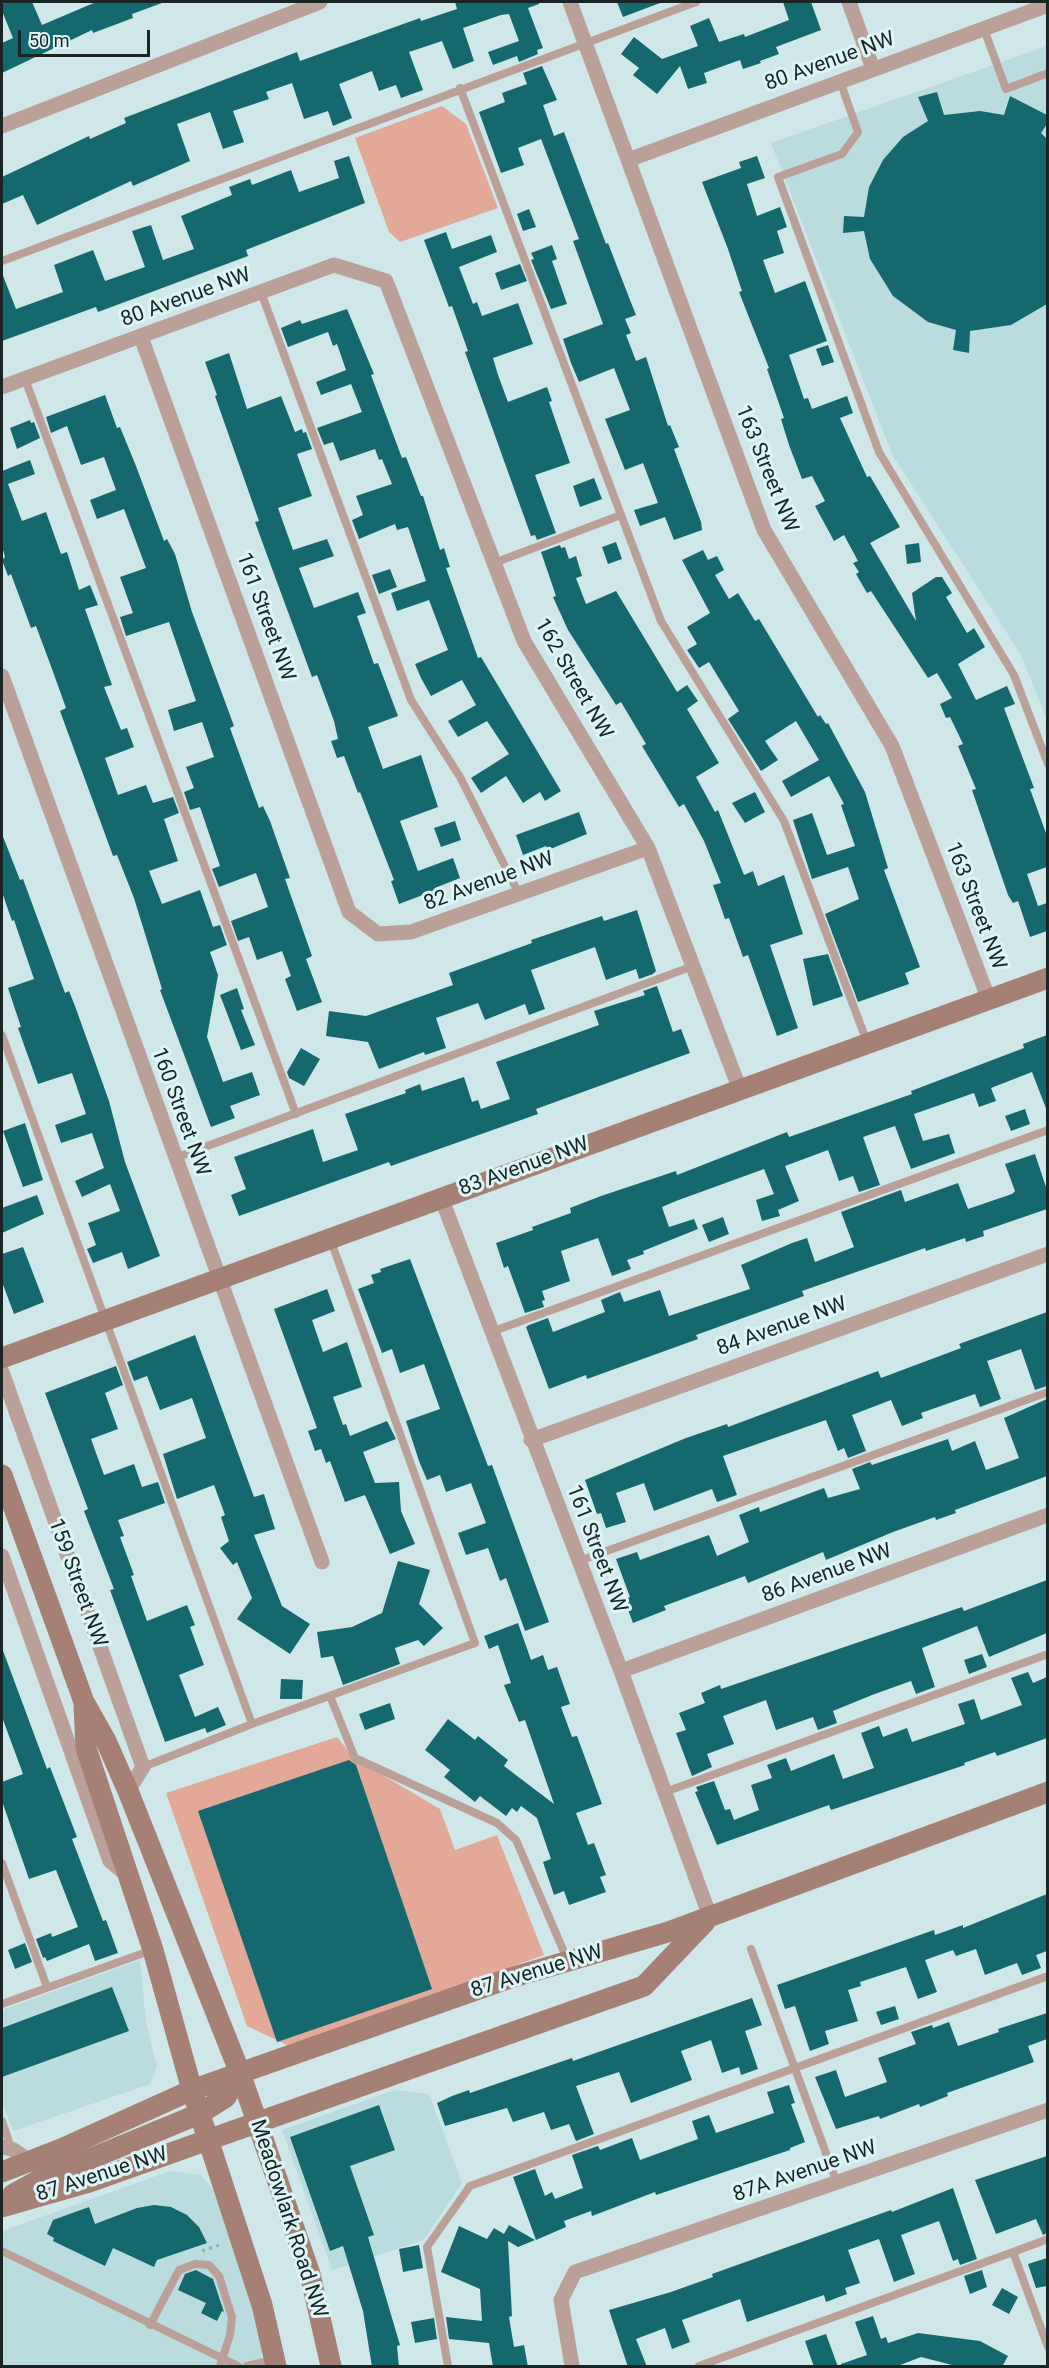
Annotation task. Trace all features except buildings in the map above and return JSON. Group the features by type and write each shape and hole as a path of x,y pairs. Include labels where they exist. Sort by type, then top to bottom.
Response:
{"main road":[{"name":"83 Avenue NW","path":"2,1358 1047,978"},
{"name":"159 Street NW","path":"2,1475 84,1702 106,1741 128,1791 240,2073"},
{"name":"159 Street NW","path":"84,1702 86,1748 153,1950 192,2090"},
{"name":"87 Avenue NW","path":"2,2172 192,2090 507,1979 668,1932 1047,1792"},
{"name":"87 Avenue NW","path":"2,2207 86,2183 644,1986 710,1917"},
{"path":"2,2201 39,2180 200,2114 226,2097 240,2073"},
{"name":"Meadowlark Road NW","path":"240,2073 310,2274 331,2367"},
{"path":"192,2090 262,2305 275,2363"}],"street":[{"path":"2,126 320,2"},
{"name":"163 Street NW","path":"570,2 764,530 892,746 989,1000"},
{"path":"849,2 873,69"},
{"name":"80 Avenue NW","path":"628,160 1047,6"},
{"name":"80 Avenue NW","path":"2,387 334,265 386,280"},
{"name":"162 Street NW","path":"386,280 524,641 648,848 740,1090"},
{"name":"161 Street NW","path":"141,337 349,912"},
{"name":"160 Street NW","path":"2,676 322,1562"},
{"name":"82 Avenue NW","path":"349,912 378,934 411,932 648,848"},
{"name":"161 Street NW","path":"441,1197 531,1440 621,1671 710,1917"},
{"name":"84 Avenue NW","path":"531,1440 1047,1254"},
{"name":"159 Street NW","path":"2,1372 143,1767"},
{"name":"86 Avenue NW","path":"621,1671 1047,1515"},
{"name":"159 Street NW","path":"2,1556 110,1861 130,1878"},
{"path":"128,1791 143,1767"},
{"name":"87A Avenue NW","path":"573,2367 561,2300 575,2272 1047,2110"},
{"name":"87 Avenue NW","path":"7,2148 30,2161"}],"lane":[{"path":"2,261 460,88 696,2"},
{"path":"984,29 1006,89 1047,73"},
{"path":"840,81 858,132 842,154 778,177 879,452 1014,675 1047,764"},
{"path":"460,88 661,621 784,821 868,1044"},
{"path":"261,292 411,700 460,777 519,894"},
{"path":"25,379 296,1114"},
{"path":"494,563 621,515"},
{"path":"175,1158 693,966"},
{"path":"2,1035 252,1724"},
{"path":"492,1332 1047,1130"},
{"path":"143,1767 252,1724 475,1643 329,1238"},
{"path":"579,1561 1047,1392"},
{"path":"665,1792 1047,1654"},
{"path":"330,1696 355,1758 497,1823 516,1840 567,1961"},
{"path":"2,1863 46,1987"},
{"path":"751,1949 797,2067 837,2183"},
{"path":"2,2004 153,1950"},
{"path":"448,2367 427,2247 470,2186 1047,1976"},
{"path":"2,2121 7,2148"},
{"path":"699,2366 1047,2239"},
{"path":"2,2251 150,2325 220,2363 238,2367"},
{"path":"1013,2252 1047,2347"},
{"path":"150,2325 179,2270 202,2263 209,2265 219,2276 232,2317 230,2335 220,2363"},
{"path":"247,2367 275,2363"}],"path":[{"path":"195,2253 240,2238"}],"shaded area":[{"path":"1047,46 1047,720 1021,655 892,454 771,143"},
{"path":"442,106 466,124 498,208 400,242 389,232 355,138"},
{"path":"337,1737 354,1758 440,1809 455,1850 497,1835 544,1955 291,2047 247,2026 166,1793"},
{"path":"140,1960 146,2022 157,2067 150,2084 13,2131 2,2101 2,2010"},
{"path":"395,2090 429,2094 462,2183 424,2240 332,2270 282,2130"},
{"path":"170,2171 201,2175 218,2195 258,2325 263,2366 2,2366 2,2231"}]}
